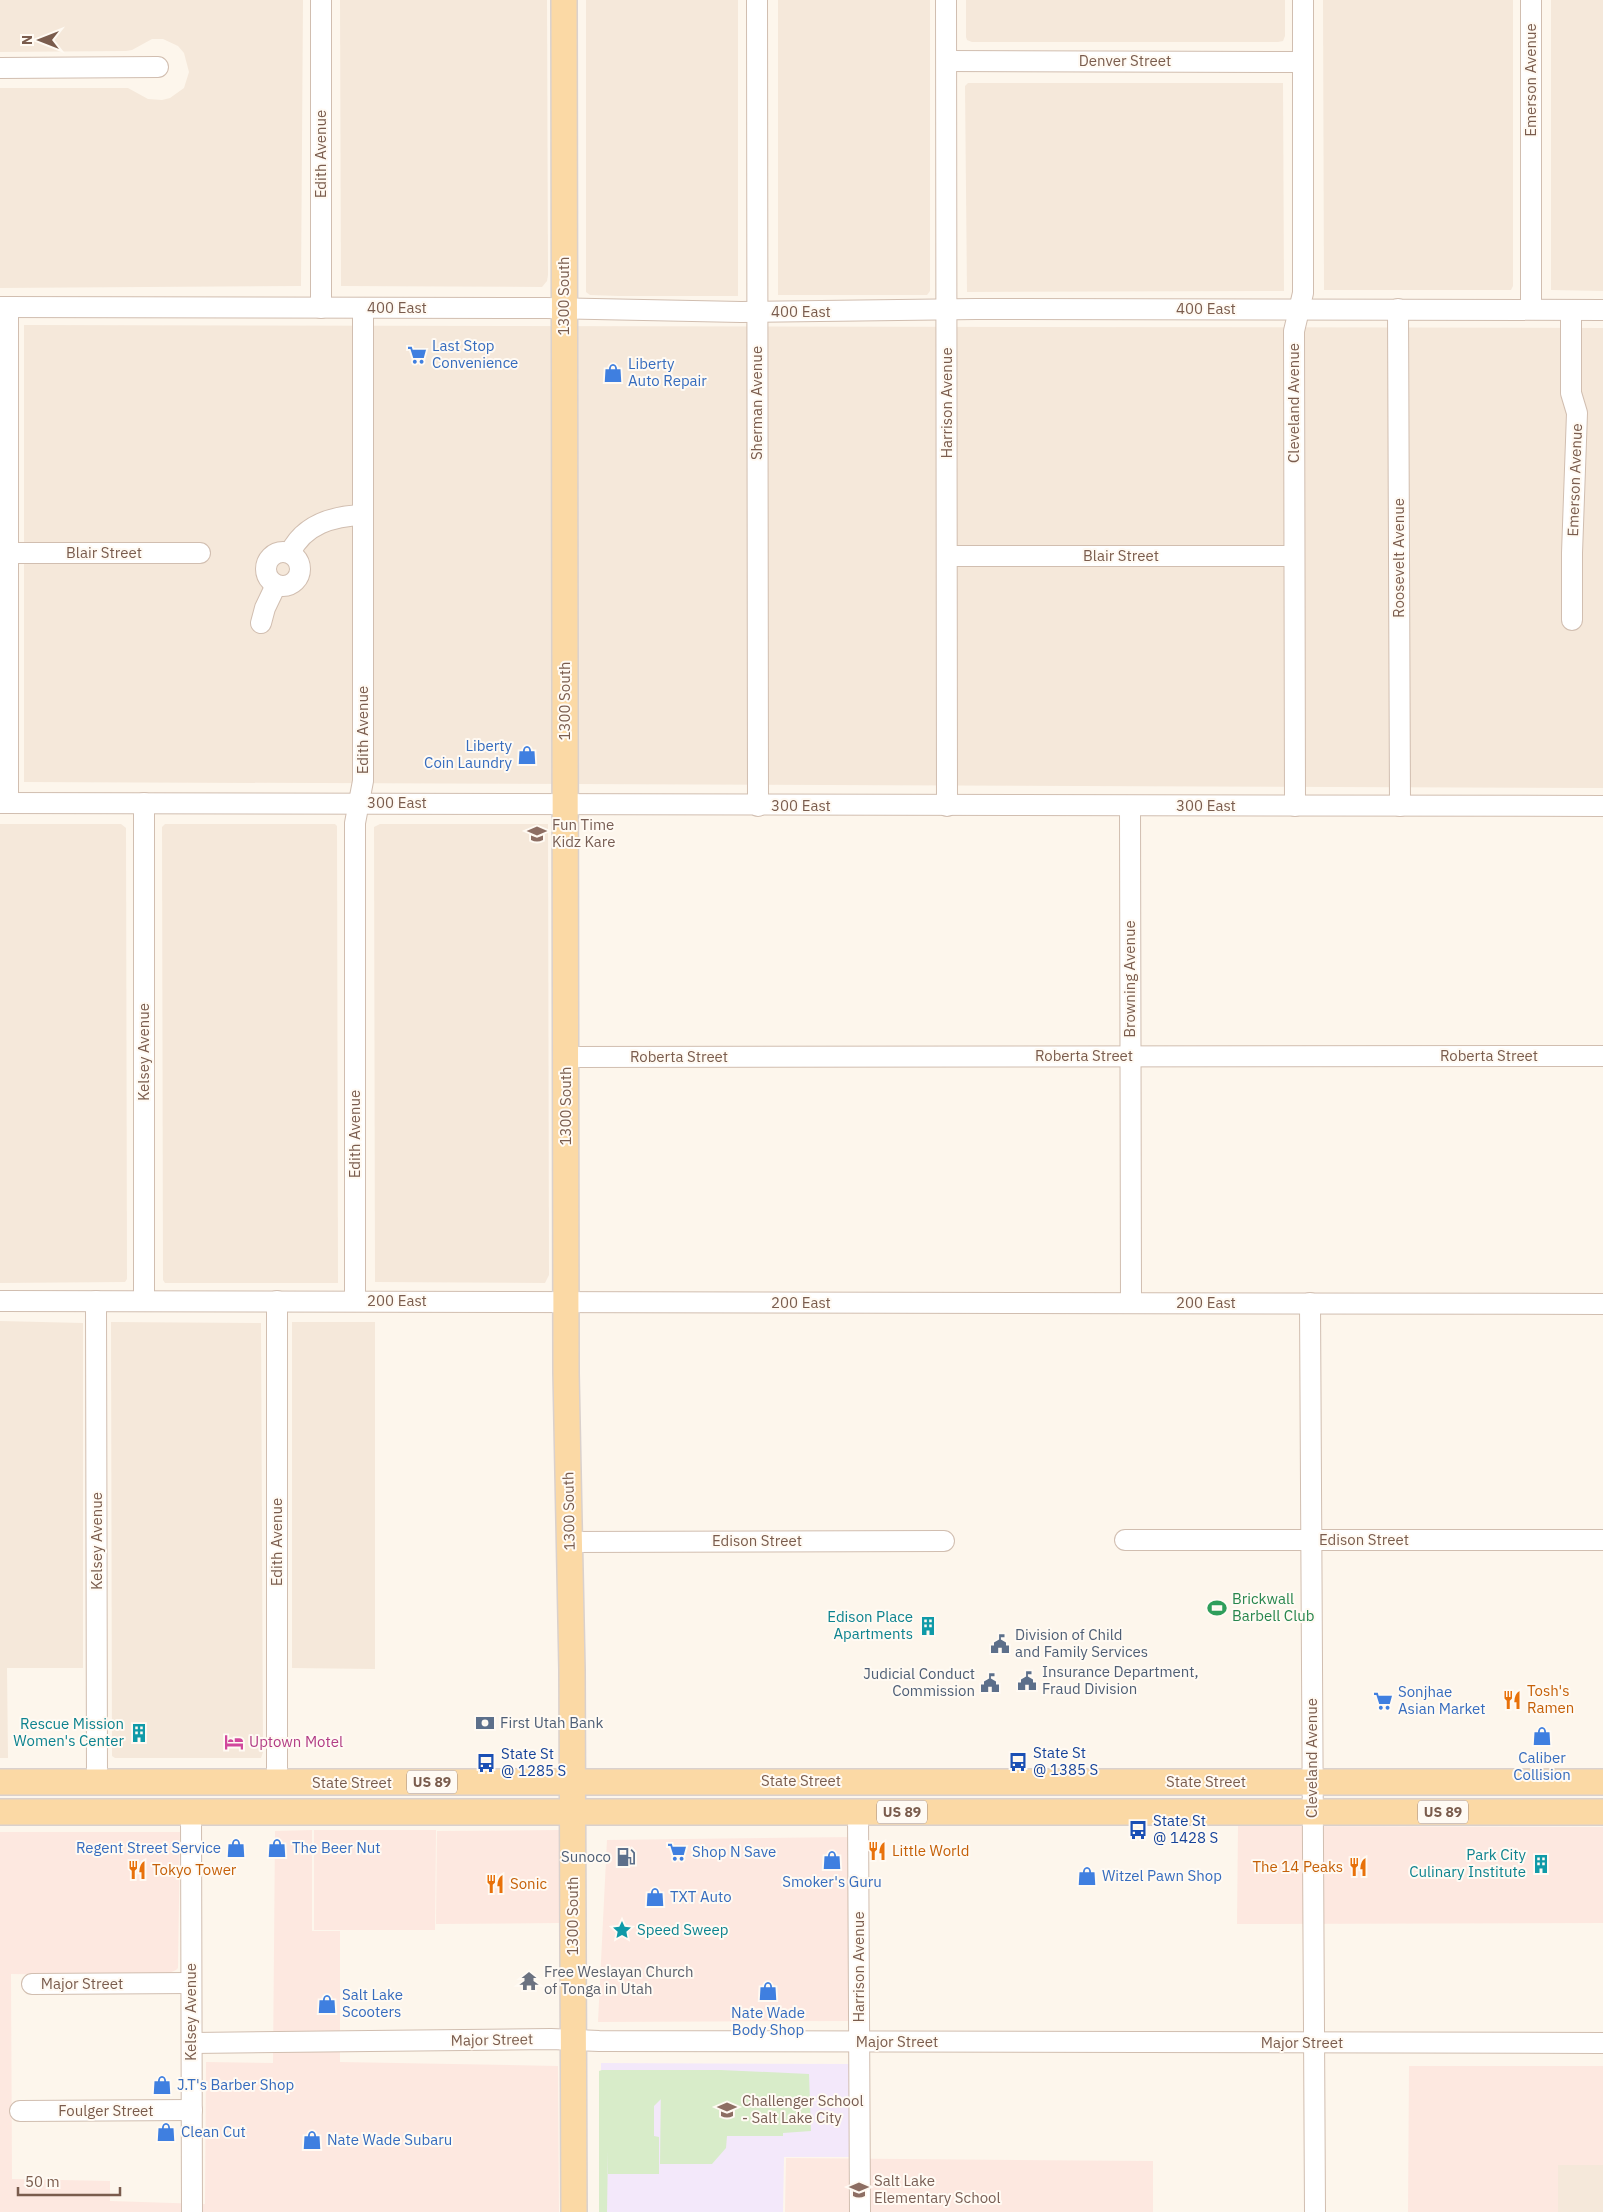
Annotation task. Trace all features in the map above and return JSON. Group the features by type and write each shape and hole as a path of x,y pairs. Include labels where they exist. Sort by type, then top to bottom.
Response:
{"main road":[{"name":"1300 South","path":"564,0 566,1301 570,1542 574,2212"},
{"name":"State Street","path":"0,1782 1603,1782"},
{"path":"34,1813 82,1796 91,1791 97,1782"},
{"path":"191,1812 233,1782"},
{"name":"State Street","path":"0,1812 1603,1812"}],"street":[{"name":"Edith Avenue","path":"321,0 321,308"},
{"name":"Sherman Avenue","path":"757,0 758,806"},
{"name":"Harrison Avenue","path":"946,0 947,806"},
{"name":"Cleveland Avenue","path":"1295,806 1294,330 1303,293 1303,0"},
{"name":"Emerson Avenue","path":"1531,0 1531,309"},
{"name":"Denver Street","path":"946,61 1303,62"},
{"path":"0,68 158,67"},
{"name":"400 East","path":"4,308 564,309 757,312 1299,309 1603,310"},
{"path":"4,308 8,553 4,803"},
{"name":"Edith Avenue","path":"356,1301 355,823 363,781 363,308"},
{"name":"Roosevelt Avenue","path":"1398,309 1400,806"},
{"name":"Emerson Avenue","path":"1571,310 1571,393 1577,413 1572,552 1572,620"},
{"path":"261,623 265,608 276,586 266,573 267,563 274,554 290,553 299,537 309,529 337,517 363,514"},
{"name":"Blair Street","path":"8,553 200,553"},
{"name":"Blair Street","path":"947,556 1294,556"},
{"name":"300 East","path":"4,803 566,803 758,806 1603,806"},
{"name":"Kelsey Avenue","path":"144,803 144,1301"},
{"name":"Browning Avenue","path":"1130,806 1131,1303"},
{"name":"Roberta Street","path":"566,1057 1603,1056"},
{"name":"200 East","path":"0,1301 1603,1304"},
{"name":"Kelsey Avenue","path":"96,1301 97,1782"},
{"name":"Edith Avenue","path":"277,1783 278,1301"},
{"name":"Cleveland Avenue","path":"1310,1303 1315,2212"},
{"name":"Edison Street","path":"570,1542 944,1540"},
{"name":"Edison Street","path":"1126,1540 1603,1540"},
{"name":"Kelsey Avenue","path":"191,1812 192,2212"},
{"name":"Harrison Avenue","path":"858,1812 860,2212"},
{"name":"Major Street","path":"32,1984 191,1983"},
{"name":"Major Street","path":"192,2043 574,2040 1603,2043"},
{"name":"Foulger Street","path":"20,2112 192,2110"}],"shaded area":[{"path":"0,0 303,0 301,286 0,288 0,88 128,88 148,99 162,100 170,98 184,88 189,72 184,53 178,46 163,39 152,39 132,50 126,51 0,52"},
{"path":"340,0 547,0 548,275 547,281 542,287 341,286"},
{"path":"586,0 738,0 738,296 619,296 590,295 586,292"},
{"path":"778,0 930,0 930,291 927,295 778,295"},
{"path":"966,0 1285,0 1285,36 1283,41 1278,42 972,42 967,40 966,37"},
{"path":"1323,0 1513,0 1513,286 1511,290 1324,290"},
{"path":"1551,0 1603,0 1603,291 1551,290"},
{"path":"968,83 1283,83 1284,291 967,292 965,86"},
{"path":"24,325 1603,328 1603,788 24,782"},
{"path":"0,824 121,824 126,828 127,1279 125,1282 0,1283"},
{"path":"165,824 335,824 337,826 338,1283 165,1283 163,1280 162,827"},
{"path":"380,824 548,824 549,1275 545,1283 375,1282 374,827"},
{"path":"0,1321 83,1323 83,1668 7,1668 8,1758 0,1758"},
{"path":"111,1322 261,1323 263,1752 261,1758 115,1758 112,1756"},
{"path":"292,1322 375,1322 375,1669 292,1668"},
{"path":"1238,1826 1603,1827 1603,1923 1237,1924"},
{"path":"312,1830 312,1931 340,1931 340,2062 558,2066 559,2212 0,2212 0,1832 180,1832 178,1968 176,1970 163,1976 11,1974 12,2179 110,2181 110,2201 205,2204 206,2062 273,2063 275,1831"},
{"path":"314,1830 436,1830 435,1930 314,1930"},
{"path":"559,1830 559,1923 436,1924 437,1831"},
{"path":"853,1837 854,2021 598,2022 607,1840"},
{"name":"Challenger School - Salt Lake City","path":"601,2063 852,2064 852,2157 784,2157 783,2212 601,2212"},
{"path":"1409,2066 1603,2066 1603,2165 1558,2165 1558,2212 1408,2212"},
{"path":"786,2158 1153,2161 1153,2212 785,2212"},
{"path":"1558,2165 1603,2165 1603,2212 1558,2212"}],"green space":[{"path":"721,2070 809,2074 811,2131 783,2133 783,2136 727,2136 726,2148 712,2164 660,2164 661,2099 654,2106 654,2136 659,2137 659,2174 608,2174 608,2150 607,2212 599,2212 599,2071"}],"place":[{"name":"Last Stop Convenience","path":"417,355"},
{"name":"Liberty Auto Repair","path":"613,373"},
{"name":"Liberty Coin Laundry","path":"527,755"},
{"name":"Fun Time Kidz Kare","path":"537,834"},
{"name":"Brickwall Barbell Club","path":"1217,1608"},
{"name":"Edison Place Apartments","path":"928,1626"},
{"name":"Division of Child and Family Services","path":"1000,1644"},
{"name":"Insurance Department, Fraud Division","path":"1027,1681"},
{"name":"Judicial Conduct Commission","path":"990,1683"},
{"name":"Tosh's Ramen","path":"1512,1700"},
{"name":"Sonjhae Asian Market","path":"1383,1701"},
{"name":"First Utah Bank","path":"485,1723"},
{"name":"Rescue Mission Women's Center","path":"139,1733"},
{"name":"Caliber Collision","path":"1542,1736"},
{"name":"Uptown Motel","path":"234,1742"},
{"name":"State St @ 1385 S","path":"1018,1762"},
{"name":"State St @ 1285 S","path":"486,1763"},
{"name":"State St @ 1428 S","path":"1138,1830"},
{"name":"Regent Street Service","path":"236,1848"},
{"name":"The Beer Nut","path":"277,1848"},
{"name":"Little World","path":"877,1851"},
{"name":"Shop N Save","path":"677,1852"},
{"name":"Sunoco","path":"626,1857"},
{"name":"Smoker's Guru","path":"832,1860"},
{"name":"Park City Culinary Institute","path":"1541,1864"},
{"name":"The 14 Peaks","path":"1358,1867"},
{"name":"Tokyo Tower","path":"137,1870"},
{"name":"Witzel Pawn Shop","path":"1087,1876"},
{"name":"Sonic","path":"495,1884"},
{"name":"TXT Auto","path":"655,1897"},
{"name":"Speed Sweep","path":"622,1930"},
{"name":"Free Weslayan Church of Tonga in Utah","path":"529,1981"},
{"name":"Nate Wade Body Shop","path":"768,1991"},
{"name":"Salt Lake Scooters","path":"327,2004"},
{"name":"J.T's Barber Shop","path":"162,2085"},
{"name":"Challenger School - Salt Lake City","path":"727,2110"},
{"name":"Clean Cut","path":"166,2132"},
{"name":"Nate Wade Subaru","path":"312,2140"},
{"name":"Salt Lake Elementary School","path":"859,2190"}]}
